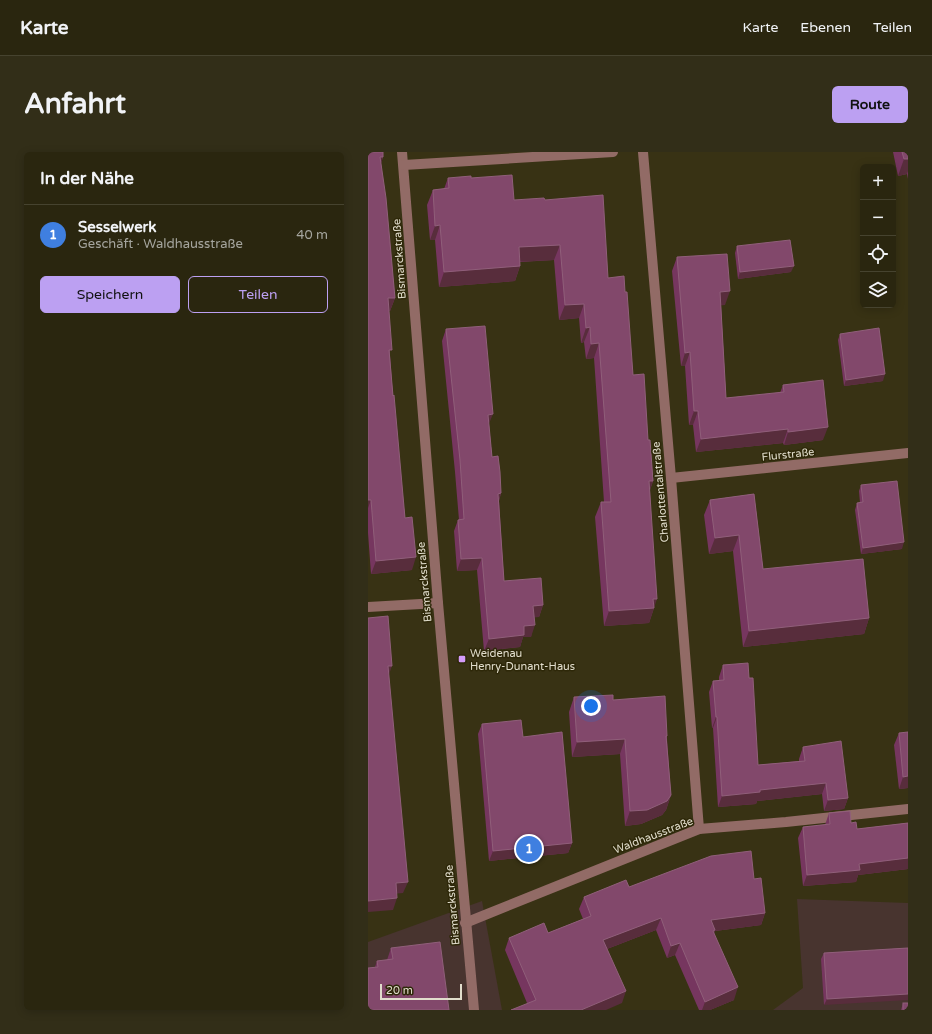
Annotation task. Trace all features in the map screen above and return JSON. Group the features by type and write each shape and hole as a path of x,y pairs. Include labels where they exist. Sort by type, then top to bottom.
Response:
{"street":[{"name":"Bismarckstraße","path":"402,152 438,602 465,923 474,1010"},
{"path":"404,165 613,152"},
{"name":"Charlottentalstraße","path":"643,152 699,829"},
{"name":"Flurstraße","path":"671,478 908,453"},
{"path":"368,607 438,602"},
{"name":"Waldhausstraße","path":"465,923 699,829 786,822 908,809"}],"shaded area":[{"path":"797,899 908,903 908,1010 773,1010 803,988"},
{"path":"482,901 502,1010 368,1010 368,942"}],"building":[{"path":"368,152 383,152 383,157 380,157 386,198 395,298 388,298 392,350 389,350 405,518 412,517 416,557 376,561 371,500 368,500"},
{"path":"902,152 908,152 908,159 904,159"},
{"path":"512,175 514,200 544,198 545,200 603,195 608,278 624,276 625,292 627,292 633,375 644,374 648,440 650,440 653,481 649,481 657,599 653,599 654,608 609,611 601,502 611,502 599,343 591,344 590,327 586,328 584,304 565,305 560,245 519,247 520,266 444,272 440,225 435,226 433,190 449,188 448,178"},
{"path":"790,240 794,266 740,272 737,246"},
{"path":"727,254 730,291 720,292 726,398 784,392 783,385 823,380 828,427 788,432 788,429 701,439 698,411 694,411 690,352 685,353 677,257"},
{"path":"485,326 493,414 488,415 492,457 498,456 500,472 501,493 498,494 504,581 541,578 543,605 533,606 535,625 524,626 524,635 489,639 482,558 461,559 458,520 464,519 460,460 446,329"},
{"path":"879,328 885,374 846,380 840,334"},
{"path":"897,481 904,542 863,548 857,503 863,502 861,485"},
{"path":"754,494 763,569 863,559 869,618 749,631 739,535 715,538 710,500"},
{"path":"388,616 392,666 388,666 408,882 396,883 397,898 368,901 368,618"},
{"path":"748,663 749,678 753,678 758,765 805,761 803,747 841,741 848,798 828,800 826,783 760,790 760,792 722,796 713,681 724,680 723,665"},
{"path":"613,695 613,700 665,696 666,736 671,795 667,801 647,810 630,811 625,739 577,742 574,697"},
{"path":"521,720 523,737 562,732 572,843 493,851 482,724"},
{"path":"908,732 908,776 903,777 899,733"},
{"path":"850,811 851,823 856,822 857,829 908,823 908,858 859,864 860,870 807,875 803,827 830,824 829,813"},
{"path":"751,851 754,879 761,878 765,913 711,920 715,930 713,931 738,987 705,1002 680,943 671,946 661,918 603,940 626,991 581,1010 511,1010 536,1000 509,938 544,923 548,933 591,916 584,897 626,880 629,887 711,856"},
{"path":"440,942 449,1010 368,1010 368,968 378,967 377,961 393,959 391,948"},
{"path":"908,948 908,994 827,999 824,953"},
{"path":"903,1003 908,1003 908,1010 903,1010"}],"place":[{"name":"Weidenau Henry-Dunant-Haus","path":"462,659"},
{"name":"Sesselwerk","path":"529,849"}]}
